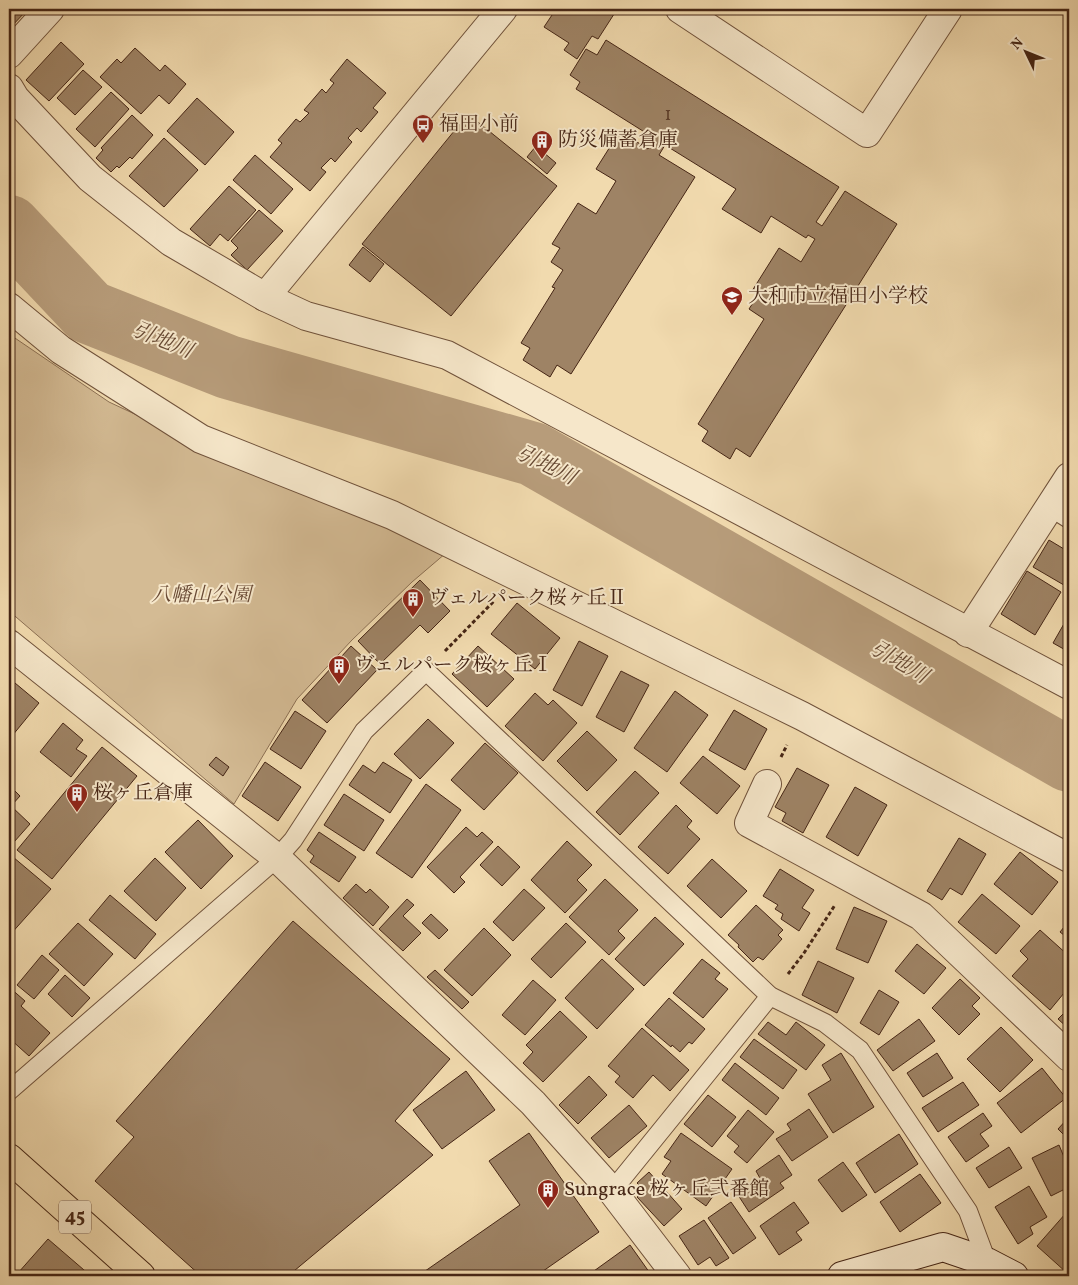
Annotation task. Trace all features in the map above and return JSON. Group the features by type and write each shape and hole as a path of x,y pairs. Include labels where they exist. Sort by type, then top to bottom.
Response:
{"main road":[{"name":"45","path":"9,1158 140,1276"}],"street":[{"path":"9,54 50,9"},
{"path":"265,297 503,9"},
{"path":"680,9 867,133 948,9"},
{"path":"9,88 15,98 90,178 170,242 265,297 306,316 447,355 1069,685"},
{"path":"9,308 61,350 201,438 392,515 802,716 1069,858"},
{"path":"968,633 1060,513 1069,477"},
{"path":"9,644 277,858 532,1103 612,1191 677,1276"},
{"path":"767,784 749,823 921,916 1069,1057"},
{"path":"842,1276 943,1247 987,1262 1014,1276"}],"lane":[{"path":"9,1091 277,858 293,840 364,731 426,671 770,996 825,1023 860,1050 968,1212 987,1262"},
{"path":"612,1191 770,996"}],"path":[{"path":"426,671 501,593"},
{"path":"767,784 802,716"},
{"path":"770,996 804,953 851,878"}],"green space":[{"name":"八幡山公園","path":"9,334 109,402 218,453 446,553 412,582 352,640 297,699 234,804 9,611"}],"building":[{"path":"9,9 28,9 9,29"},
{"path":"556,9 613,9 616,11 598,39 592,36 577,59 564,50 569,43 544,27"},
{"path":"606,40 839,187 816,222 822,226 845,191 897,224 750,457 736,448 730,459 702,441 708,431 698,424 764,319 749,309 758,295 752,291 779,248 801,262 815,239 808,235 806,238 771,216 761,233 722,209 736,189 665,145 659,155 695,177 571,374 557,365 550,377 523,360 530,348 521,343 555,288 552,287 563,270 551,262 560,248 552,244 578,203 596,214 616,181 596,169 620,131 648,149 654,138 576,89 580,82 570,75 586,49 597,55"},
{"path":"61,42 84,64 49,101 26,80"},
{"path":"135,48 160,71 165,65 186,84 169,104 159,95 141,114 100,77 117,59 121,63"},
{"path":"347,59 386,93 373,108 378,112 361,132 357,128 348,138 352,142 335,162 331,158 321,168 326,172 310,191 270,157 282,143 278,140 296,119 300,122 309,113 304,110 322,89 326,93 334,83 330,80"},
{"path":"83,70 102,87 75,115 57,98"},
{"path":"111,92 129,109 95,147 76,129"},
{"path":"197,98 234,132 205,165 167,131"},
{"path":"468,114 557,186 451,316 362,244"},
{"path":"132,115 153,135 132,159 130,157 119,168 117,166 111,172 96,158 103,150 101,148"},
{"path":"164,138 198,170 164,207 129,176"},
{"name":"防災備蓄倉庫","path":"536,146 556,163 547,174 527,157"},
{"path":"255,155 293,189 271,214 233,180"},
{"path":"229,186 256,210 228,241 220,234 210,246 190,229"},
{"path":"259,210 283,231 247,270 231,255 238,248 231,241"},
{"path":"363,247 384,264 370,282 349,265"},
{"path":"1049,540 1069,552 1069,588 1033,567"},
{"path":"1027,571 1061,592 1035,635 1001,614"},
{"name":"ヴェルパーク桜ヶ丘Ⅱ","path":"420,580 450,611 428,633 420,625 380,664 358,641"},
{"path":"517,603 560,638 535,669 491,634"},
{"path":"1069,615 1069,652 1053,643"},
{"path":"579,641 608,656 582,706 553,690"},
{"name":"ヴェルパーク桜ヶ丘Ⅰ","path":"351,646 377,670 327,723 302,700"},
{"path":"478,646 514,679 487,707 452,674"},
{"path":"621,671 649,685 624,732 596,717"},
{"path":"9,678 39,703 12,736 9,733"},
{"path":"675,691 708,715 667,772 634,748"},
{"path":"535,693 548,705 553,700 577,723 543,761 505,726"},
{"path":"734,710 767,729 745,770 709,750"},
{"path":"295,711 326,731 301,769 270,749"},
{"path":"428,719 454,743 420,779 394,754"},
{"path":"63,723 83,740 76,749 87,756 71,777 40,752"},
{"path":"587,731 617,760 587,791 557,761"},
{"path":"485,743 518,773 484,810 451,780"},
{"name":"桜ヶ丘倉庫","path":"102,747 137,776 52,879 17,850"},
{"path":"703,756 740,786 717,814 680,783"},
{"path":"216,757 229,767 223,776 209,765"},
{"path":"265,762 301,787 278,821 242,796"},
{"path":"383,762 412,780 390,813 349,785 363,765 375,773"},
{"path":"797,768 829,785 803,833 782,821 786,813 775,807"},
{"path":"635,771 659,793 620,835 596,812"},
{"path":"426,784 461,810 412,878 376,853"},
{"path":"11,787 20,796 11,806 30,824 14,842 9,837 9,790"},
{"path":"855,787 887,805 858,856 826,837"},
{"path":"344,794 384,820 364,851 324,825"},
{"path":"676,805 692,821 687,827 700,839 668,874 638,847"},
{"path":"198,820 233,856 201,889 165,852"},
{"path":"466,827 477,837 482,832 493,842 460,877 465,882 454,893 427,867"},
{"path":"319,832 356,857 339,882 310,862 314,856 307,850"},
{"path":"959,838 986,854 962,895 950,888 942,900 927,891"},
{"path":"567,841 592,865 577,880 587,890 565,913 531,880"},
{"path":"498,846 520,867 502,886 480,865"},
{"path":"1020,852 1058,882 1032,915 994,884"},
{"path":"13,857 51,889 9,936 9,862"},
{"path":"155,858 186,888 156,921 124,891"},
{"path":"712,859 747,891 721,918 687,886"},
{"path":"780,869 814,890 802,908 810,913 799,931 781,919 783,914 775,909 778,905 763,896"},
{"path":"605,879 638,910 618,931 625,938 609,955 569,917"},
{"path":"356,884 366,893 370,889 389,907 373,926 343,898"},
{"path":"524,889 545,908 513,941 493,922"},
{"path":"982,894 1020,926 996,954 958,922"},
{"path":"110,895 156,934 135,959 89,920"},
{"path":"407,899 414,905 403,916 421,933 403,951 379,929"},
{"path":"756,905 783,930 778,935 782,939 763,960 758,957 753,962 728,935"},
{"path":"854,907 887,921 868,963 836,949"},
{"path":"431,914 448,930 439,939 422,923"},
{"path":"655,917 684,944 644,986 615,959"},
{"path":"293,921 450,1059 395,1121 433,1155 288,1276 201,1276 95,1181 134,1137 116,1121"},
{"path":"1069,921 1069,939 1060,932"},
{"path":"78,923 113,954 84,986 49,954"},
{"path":"566,923 586,942 551,978 531,959"},
{"path":"484,928 511,955 472,996 444,970"},
{"path":"1040,930 1069,956 1069,987 1050,1010 1012,976 1028,959 1020,951"},
{"path":"917,944 946,968 924,994 895,971"},
{"path":"42,955 59,970 34,999 17,985"},
{"path":"602,959 634,989 597,1029 565,998"},
{"path":"702,959 720,973 715,979 728,989 703,1018 673,993"},
{"path":"818,961 854,978 837,1013 802,995"},
{"path":"435,970 469,1002 462,1009 427,977"},
{"path":"65,975 90,998 72,1017 48,994"},
{"path":"960,979 980,998 972,1006 980,1014 959,1035 932,1008"},
{"path":"533,980 556,1000 525,1035 502,1015"},
{"path":"9,987 25,1001 21,1006 50,1033 29,1056 9,1038"},
{"path":"879,990 899,1002 879,1035 860,1023"},
{"path":"669,998 705,1029 692,1044 689,1042 680,1052 672,1045 671,1047 645,1025"},
{"path":"1069,1008 1069,1029 1058,1019"},
{"path":"560,1011 587,1037 543,1082 523,1063 533,1052 526,1045"},
{"path":"919,1019 935,1041 893,1071 877,1050"},
{"path":"768,1022 786,1035 796,1022 825,1045 806,1070 758,1034"},
{"path":"1001,1027 1033,1060 1000,1092 967,1059"},
{"path":"642,1028 689,1070 670,1091 653,1075 633,1098 615,1082 620,1076 608,1066"},
{"path":"754,1039 797,1070 783,1089 740,1057"},
{"path":"841,1053 874,1107 833,1133 808,1094 831,1080 822,1065"},
{"path":"937,1053 953,1078 923,1097 907,1073"},
{"path":"735,1063 779,1098 766,1115 722,1080"},
{"path":"1042,1068 1066,1098 1021,1133 997,1103"},
{"path":"466,1071 495,1110 442,1149 413,1110"},
{"path":"589,1076 607,1095 578,1124 559,1105"},
{"path":"963,1082 979,1105 938,1132 922,1108"},
{"path":"708,1095 736,1117 712,1147 684,1124"},
{"path":"629,1105 647,1126 609,1158 591,1138"},
{"path":"809,1109 828,1137 792,1161 776,1139 791,1130 787,1124"},
{"path":"748,1110 774,1132 747,1163 734,1152 739,1146 727,1136"},
{"path":"983,1113 992,1126 980,1134 989,1146 966,1162 948,1137"},
{"path":"1069,1117 1069,1140 1058,1129"},
{"name":"Sungrace 桜ヶ丘弐番館","path":"529,1133 599,1232 536,1276 418,1276 520,1205 489,1161"},
{"path":"681,1133 732,1169 706,1206 662,1174 671,1161 664,1157"},
{"path":"899,1134 918,1164 875,1193 856,1163"},
{"path":"1059,1145 1064,1157 1069,1154 1069,1187 1051,1196 1032,1158"},
{"path":"1009,1147 1022,1168 989,1188 976,1168"},
{"path":"779,1155 792,1175 780,1183 784,1188 749,1212 738,1195 761,1180 756,1171"},
{"path":"843,1162 867,1195 842,1212 818,1180"},
{"path":"649,1172 682,1209 664,1226 637,1197 645,1191 637,1183"},
{"path":"920,1174 941,1203 900,1232 880,1202"},
{"path":"1029,1186 1047,1217 1030,1227 1033,1234 1018,1244 995,1207"},
{"path":"731,1202 756,1238 733,1254 708,1218"},
{"path":"794,1202 809,1223 796,1232 802,1240 779,1255 760,1226"},
{"path":"1066,1213 1069,1216 1069,1270 1067,1273 1037,1246"},
{"path":"704,1220 729,1258 716,1266 710,1257 698,1265 679,1236"},
{"path":"48,1239 91,1276 22,1276 18,1273"},
{"path":"630,1245 652,1276 587,1276"}],"waterway":[{"name":"引地川","path":"9,227 89,312 228,367 533,454 1069,760"}],"place":[{"name":"福田小前","path":"423,144"},
{"name":"防災備蓄倉庫","path":"542,160"},
{"name":"大和市立福田小学校","path":"732,316"},
{"name":"ヴェルパーク桜ヶ丘Ⅱ","path":"413,618"},
{"name":"ヴェルパーク桜ヶ丘Ⅰ","path":"339,685"},
{"name":"桜ヶ丘倉庫","path":"77,813"},
{"name":"Sungrace 桜ヶ丘弐番館","path":"548,1209"}]}
